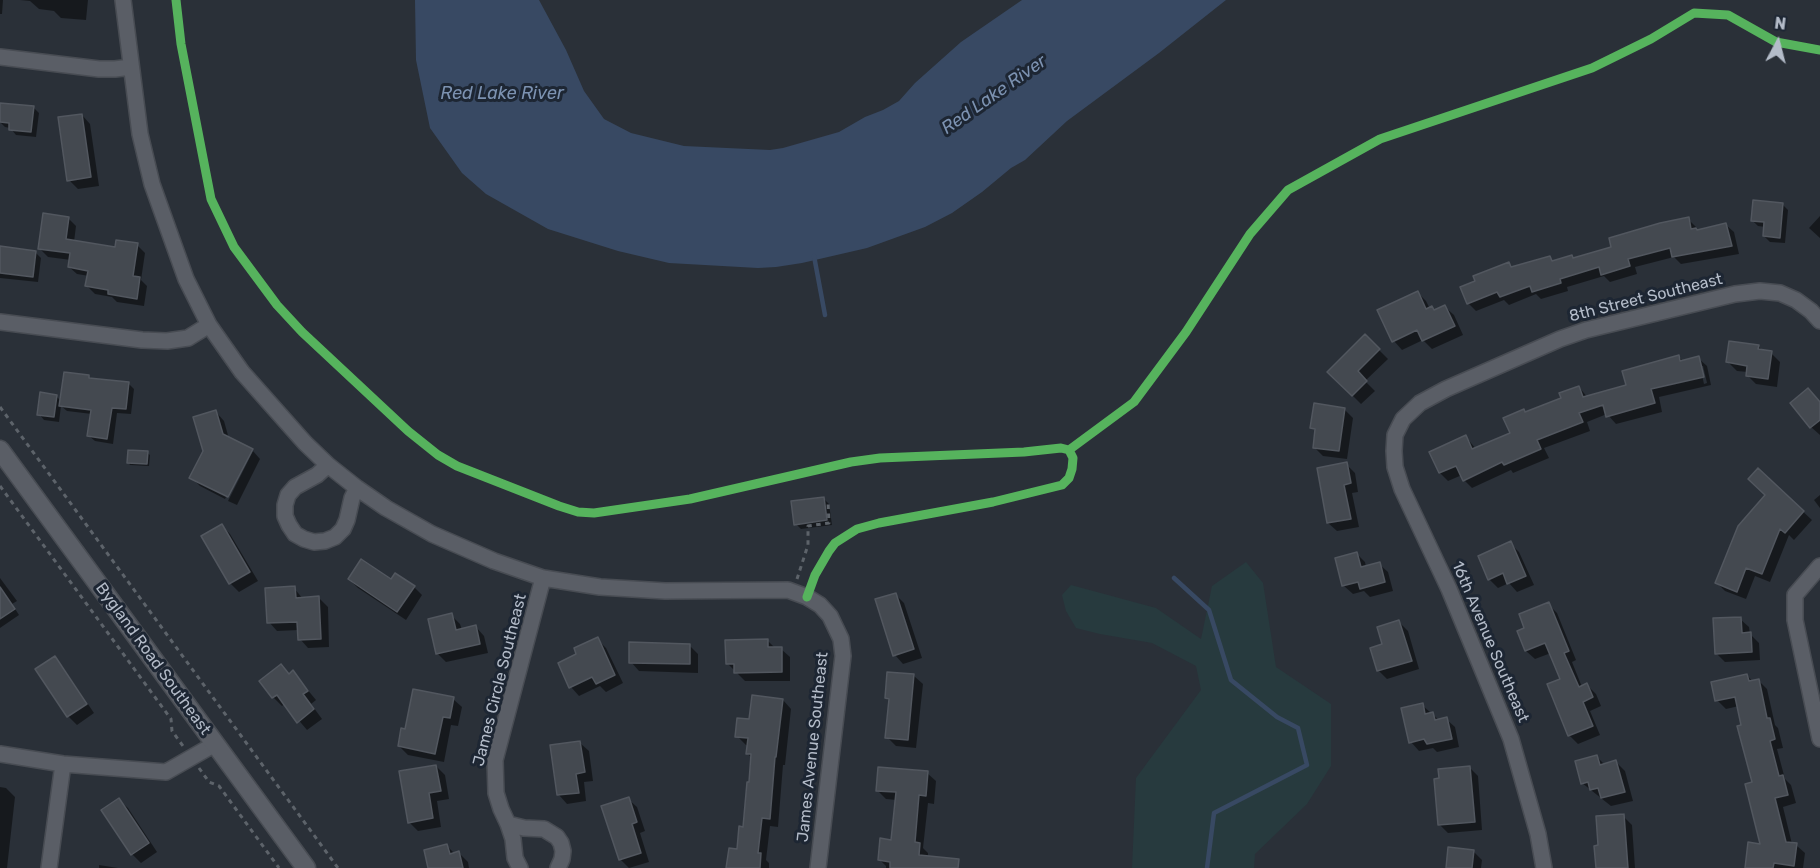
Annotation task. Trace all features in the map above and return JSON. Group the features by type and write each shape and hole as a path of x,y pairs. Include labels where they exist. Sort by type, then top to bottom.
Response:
{"street":[{"name":"James Avenue Southeast","path":"123,0 140,134 152,184 186,279 209,325 242,372 305,443 328,465 387,508 432,534 494,561 543,578 600,587 665,591 792,592 820,604 830,616 841,639 843,656 818,868"},
{"path":"0,57 99,69 131,67"},
{"name":"8th Street Southeast","path":"1395,435 1403,419 1420,403 1446,389 1560,339 1586,330 1735,294 1760,291 1780,293 1796,300 1812,311 1820,321"},
{"path":"0,321 142,340 167,341 188,338 209,325"},
{"name":"16th Avenue Southeast","path":"1395,435 1395,467 1402,489 1449,589 1511,739 1539,834 1544,868"},
{"name":"Bygland Road Southeast","path":"0,450 306,868"},
{"path":"328,465 295,487 288,495 285,516 295,534 314,542 335,537 343,529 357,488"},
{"path":"1820,566 1795,595 1795,620 1820,739"},
{"name":"James Circle Southeast","path":"520,868 515,858 513,839 496,794 495,760 543,578"},
{"path":"0,754 63,764 166,772 215,744"},
{"path":"50,868 63,764"},
{"path":"508,824 544,829 557,837 563,851 558,868"}],"path":[{"path":"0,406 338,868"},
{"path":"0,486 171,719 172,731 192,759 209,782 219,786 279,868"},
{"path":"792,592 808,545 808,526 830,523 828,502"}],"green space":[{"path":"1246,562 1263,583 1276,667 1331,704 1331,766 1307,804 1255,854 1254,868 1132,868 1136,778 1201,690 1196,666 1152,643 1076,628 1066,611 1062,595 1071,585 1156,608 1201,639 1212,586"}],"water":[{"name":"Red Lake River","path":"415,0 539,0 566,50 584,91 604,119 631,133 684,146 770,150 839,132 899,101 915,83 961,42 1022,0 1226,0 1067,121 1025,160 952,213 925,227 867,248 802,263 758,268 669,263 618,251 548,229 486,194 462,173 430,128 416,60"}],"building":[{"path":"0,103 34,106 31,132 9,130 9,123 0,122"},
{"path":"82,114 91,177 67,181 58,117"},
{"path":"1753,200 1783,203 1780,238 1763,236 1764,222 1751,221"},
{"path":"43,213 69,217 66,239 115,247 116,240 138,243 133,276 140,277 137,299 108,294 108,290 85,286 88,271 68,267 70,253 38,249"},
{"path":"1689,217 1691,229 1696,228 1697,230 1726,223 1732,246 1672,257 1670,248 1628,259 1630,266 1601,275 1599,267 1560,279 1561,283 1532,292 1530,286 1500,297 1497,292 1467,304 1460,287 1475,281 1473,276 1509,262 1511,267 1550,256 1552,261 1572,255 1573,258 1611,247 1609,238"},
{"path":"0,246 36,251 33,277 0,273"},
{"path":"1418,291 1426,309 1432,306 1434,310 1445,305 1455,326 1422,341 1417,330 1392,342 1377,310"},
{"path":"1365,334 1380,349 1358,371 1367,381 1352,396 1327,372"},
{"path":"1729,341 1759,345 1758,349 1772,351 1768,379 1746,376 1747,366 1726,362"},
{"path":"1679,355 1680,361 1699,356 1704,377 1651,389 1655,403 1606,417 1603,405 1579,413 1583,422 1537,440 1541,449 1504,465 1502,462 1463,481 1456,466 1439,473 1429,452 1466,435 1472,449 1510,433 1503,418 1561,398 1559,393 1579,386 1583,397 1626,385 1622,371"},
{"path":"64,372 89,375 89,378 129,382 126,409 112,408 107,439 87,436 91,410 59,406"},
{"path":"1808,388 1820,402 1820,420 1810,428 1790,403"},
{"path":"40,392 57,395 54,417 37,415"},
{"path":"1314,403 1345,408 1339,451 1313,448 1315,429 1310,428"},
{"path":"216,410 223,434 253,449 228,497 189,478 203,451 193,417"},
{"path":"128,450 148,451 147,464 127,463"},
{"path":"1347,462 1351,483 1344,485 1351,519 1327,523 1317,468"},
{"path":"1758,468 1804,511 1785,533 1780,529 1762,574 1746,568 1737,592 1715,583 1738,526 1765,495 1748,479"},
{"path":"824,497 827,520 794,525 791,501"},
{"path":"222,524 250,572 229,584 201,536"},
{"path":"1511,541 1526,576 1507,584 1503,573 1488,580 1478,556"},
{"path":"1357,552 1361,567 1380,562 1385,582 1360,589 1358,582 1342,586 1335,558"},
{"path":"361,559 391,579 395,573 415,586 397,612 348,579"},
{"path":"295,586 296,598 319,596 321,639 298,640 297,622 267,623 265,588"},
{"path":"0,587 15,609 0,619"},
{"path":"896,593 914,649 893,656 875,599"},
{"path":"1549,602 1569,651 1564,653 1579,687 1587,683 1593,697 1583,702 1593,726 1568,736 1547,684 1560,679 1545,643 1525,651 1517,631 1524,628 1519,614"},
{"path":"452,613 456,630 476,625 480,644 436,654 428,619"},
{"path":"1741,617 1742,633 1751,632 1752,652 1715,654 1713,618"},
{"path":"1399,620 1412,661 1377,671 1370,648 1382,644 1377,627"},
{"path":"598,637 615,675 596,684 592,677 569,688 558,663 576,654 574,648"},
{"path":"768,639 768,647 782,647 782,672 734,673 734,664 726,664 725,640"},
{"path":"629,642 690,644 690,664 629,663"},
{"path":"55,656 87,704 67,717 35,669"},
{"path":"281,664 289,674 293,670 308,691 303,694 314,709 297,723 277,695 272,698 259,681"},
{"path":"887,672 914,674 908,740 885,738 889,699 885,698"},
{"path":"1747,674 1749,681 1759,679 1767,718 1770,718 1775,739 1770,741 1779,776 1783,775 1788,795 1775,798 1786,842 1797,843 1794,866 1774,863 1773,868 1745,868 1748,842 1760,844 1745,784 1752,782 1737,726 1741,725 1735,697 1715,701 1711,682"},
{"path":"413,689 454,697 450,718 443,717 435,754 398,746 401,728 405,729"},
{"path":"752,695 783,699 770,819 762,818 758,853 761,853 760,868 726,868 729,848 737,849 739,826 743,827 747,782 749,782 751,754 746,754 748,738 735,737 737,718 749,719"},
{"path":"1423,703 1425,714 1433,712 1435,720 1447,717 1452,739 1427,744 1424,739 1409,743 1401,708"},
{"path":"580,741 585,772 576,774 579,793 557,795 550,745"},
{"path":"1597,755 1600,765 1616,760 1625,792 1601,798 1598,788 1590,790 1588,782 1581,784 1575,761"},
{"path":"436,765 441,791 429,793 433,818 408,823 399,771"},
{"path":"1470,766 1475,822 1438,825 1434,779 1439,778 1438,769"},
{"path":"878,767 928,771 926,796 919,795 915,842 920,843 919,855 959,859 958,868 890,868 890,862 878,860 880,838 891,840 896,792 876,791"},
{"path":"629,797 637,822 632,824 641,853 619,860 601,806"},
{"path":"119,798 149,843 131,855 101,810"},
{"path":"1624,814 1628,868 1596,868 1594,846 1598,845 1596,816"},
{"path":"447,844 450,854 459,851 463,868 428,868 424,850"},
{"path":"1448,847 1474,850 1472,868 1446,868"}],"waterway":[{"path":"814,256 825,315"},
{"path":"1174,578 1209,610 1231,680 1277,717 1298,728 1307,765 1214,813 1207,868"}],"cycle path":[{"path":"176,0 181,44 211,199 234,247 277,305 302,332 408,431 438,455 457,466 559,506 578,512 594,513 690,499 851,462 880,458 1024,452 1061,448 1069,450 1073,458 1072,469 1069,478 1062,485 993,502 857,529 835,543 829,551 815,575 807,597"},
{"path":"1069,450 1134,402 1186,332 1250,234 1288,190 1380,139 1592,68 1651,39 1694,13 1728,15 1776,42 1820,50"}]}
